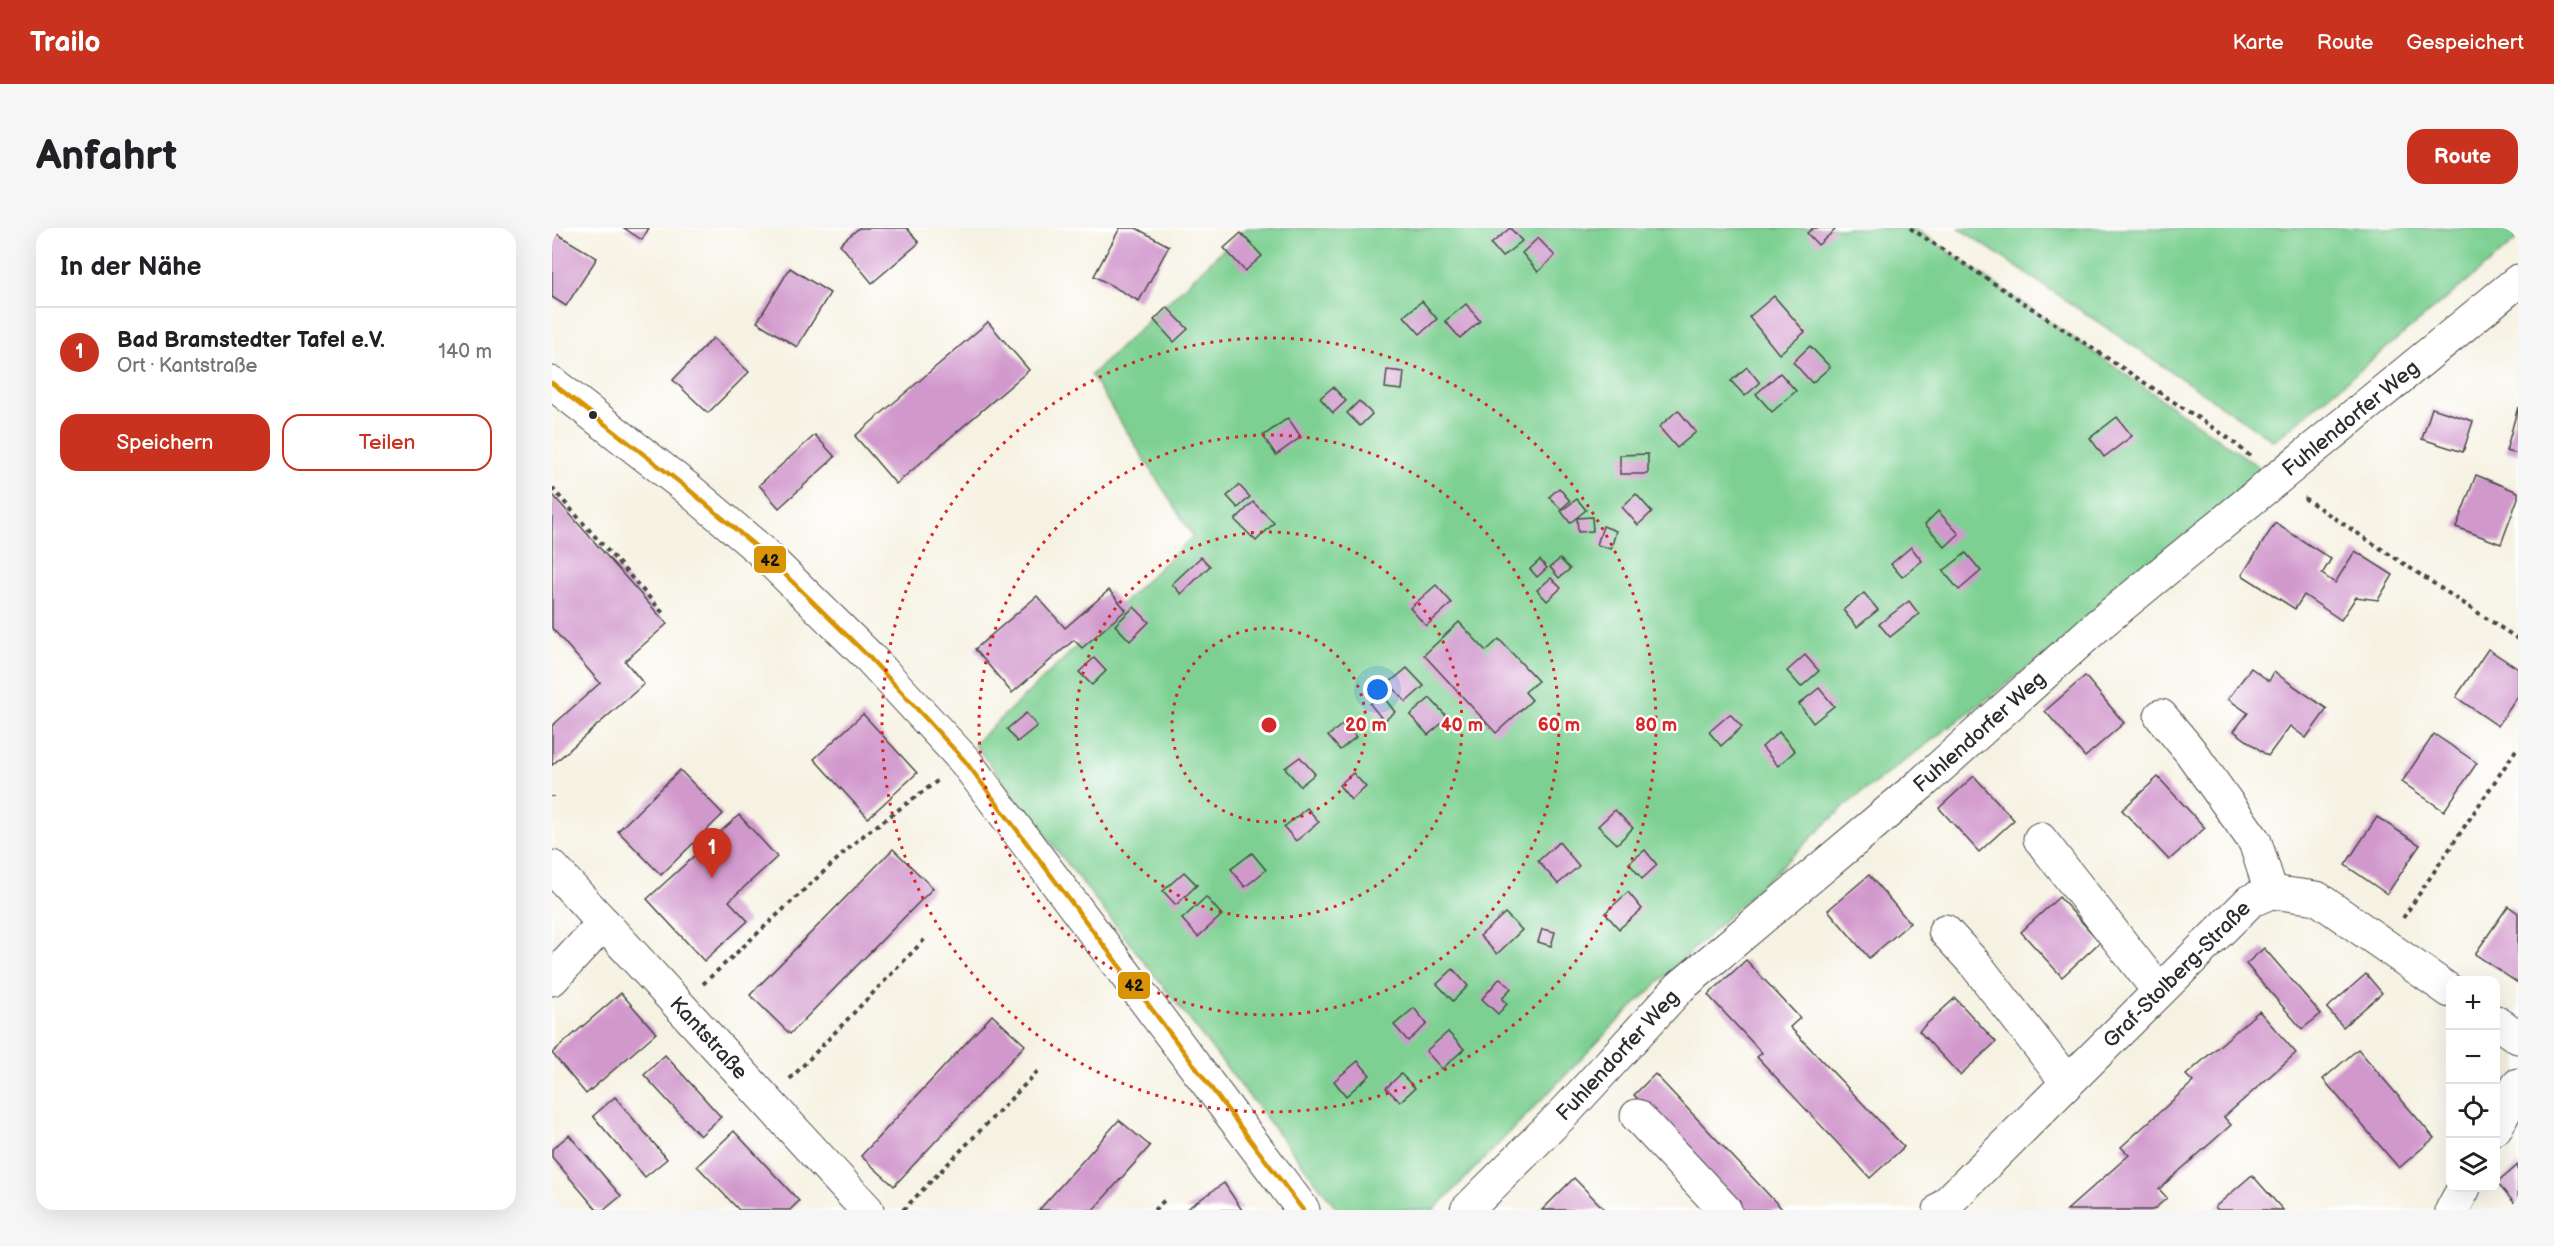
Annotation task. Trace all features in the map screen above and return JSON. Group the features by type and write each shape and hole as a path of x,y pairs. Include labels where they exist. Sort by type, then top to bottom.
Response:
{"street":[{"name":"Fuhlendorfer Weg","path":"1467,1210 1568,1109 1680,987 1920,784 2097,626 2516,287"},
{"path":"552,383 687,488 760,550 870,658 965,761 1303,1210"},
{"path":"2161,716 2190,751 2255,842 2271,892"},
{"path":"2040,839 2158,990"},
{"name":"Kantstraße","path":"552,867 867,1210"},
{"name":"Graf-Stolberg-Straße","path":"1940,1210 2158,990 2250,901 2271,892 2317,898 2446,988"},
{"path":"552,979 604,923"},
{"path":"1945,931 1976,964 2067,1082"},
{"path":"2500,1025 2518,1037"},
{"path":"2500,1120 2518,1085"},
{"path":"1637,1116 1725,1210"},
{"path":"2452,1210 2462,1192"}],"path":[{"path":"1910,228 2230,439 2278,480 2518,639"},
{"path":"552,488 663,613"},
{"path":"2385,945 2518,747"},
{"path":"680,1006 860,838 965,761"},
{"path":"768,1103 925,939"},
{"path":"903,1210 1038,1071"},
{"path":"1154,1210 1167,1198"}],"green space":[{"path":"1246,228 1914,228 2278,480 1847,804 1623,1016 1434,1210 1338,1210 974,744 1193,536 1091,375"},
{"path":"1959,228 2518,228 2518,239 2274,441"}],"building":[{"path":"624,228 649,228 642,240"},
{"path":"859,228 907,228 919,243 872,283 840,244"},
{"path":"1120,228 1136,228 1169,246 1139,301 1094,276"},
{"path":"1510,228 1522,241 1502,257 1491,244"},
{"path":"1813,228 1833,228 1835,230 1818,245 1807,233"},
{"path":"552,231 597,258 566,306 552,297"},
{"path":"1241,233 1262,256 1245,271 1224,248"},
{"path":"1538,238 1555,256 1538,272 1522,253"},
{"path":"790,268 830,293 797,347 757,322"},
{"path":"1774,296 1805,332 1779,354 1749,317"},
{"path":"1422,301 1437,319 1420,334 1404,316"},
{"path":"1466,304 1480,321 1460,338 1445,321"},
{"path":"1167,307 1188,329 1174,342 1154,320"},
{"path":"988,322 1029,370 896,484 855,436"},
{"path":"713,338 749,372 708,413 673,380"},
{"path":"1810,346 1830,367 1812,383 1793,362"},
{"path":"1747,367 1760,383 1745,396 1731,381"},
{"path":"1387,370 1404,372 1402,390 1385,388"},
{"path":"1780,373 1796,391 1772,412 1756,394"},
{"path":"1333,387 1346,401 1333,413 1320,398"},
{"path":"1359,401 1372,414 1360,426 1347,413"},
{"path":"2518,407 2518,454 2506,451"},
{"path":"2432,408 2473,421 2463,452 2422,439"},
{"path":"1678,410 1696,432 1677,448 1659,427"},
{"path":"2117,417 2132,436 2104,457 2090,438"},
{"path":"1288,418 1301,437 1276,455 1263,436"},
{"path":"815,435 835,457 779,508 759,485"},
{"path":"1648,454 1648,474 1620,474 1620,455"},
{"path":"2476,475 2518,492 2518,498 2501,544 2456,527"},
{"path":"1239,485 1250,497 1238,508 1227,496"},
{"path":"1559,488 1570,501 1561,509 1549,497"},
{"path":"552,494 667,624 625,661 644,684 552,765 552,726 600,683 552,628"},
{"path":"1636,494 1652,512 1638,525 1622,507"},
{"path":"1577,499 1586,510 1570,523 1561,511"},
{"path":"1253,502 1274,523 1256,541 1235,520"},
{"path":"1938,511 1959,534 1945,547 1925,524"},
{"path":"1592,517 1593,531 1578,532 1577,518"},
{"path":"2275,523 2331,559 2322,574 2335,583 2355,551 2393,575 2378,600 2356,597 2341,620 2304,595 2295,609 2242,575"},
{"path":"1603,526 1616,531 1611,549 1597,545"},
{"path":"1911,547 1922,561 1902,577 1891,564"},
{"path":"1966,553 1981,571 1959,590 1943,571"},
{"path":"1201,557 1210,566 1181,594 1172,584"},
{"path":"1560,559 1570,569 1559,578 1550,567"},
{"path":"1540,560 1547,568 1537,577 1530,569"},
{"path":"1551,578 1561,588 1547,601 1537,590"},
{"path":"1436,585 1452,603 1426,626 1410,608"},
{"path":"1109,590 1126,610 1082,648 1074,640 1012,693 975,649 1037,596 1065,628"},
{"path":"1864,593 1878,610 1857,627 1843,610"},
{"path":"1909,601 1919,614 1890,637 1879,624"},
{"path":"1134,607 1149,622 1130,641 1115,625"},
{"path":"1459,622 1486,651 1499,639 1538,681 1525,692 1532,700 1496,733 1424,655"},
{"path":"2488,649 2518,669 2518,696 2498,726 2456,697"},
{"path":"1805,655 1819,671 1801,687 1787,671"},
{"path":"1094,658 1106,671 1092,685 1079,672"},
{"path":"1407,668 1424,686 1406,702 1389,683"},
{"path":"2251,668 2269,681 2274,672 2327,709 2306,738 2290,726 2268,756 2234,731 2248,713 2228,699"},
{"path":"2085,676 2124,723 2085,757 2045,711"},
{"path":"1819,688 1834,706 1813,723 1799,704"},
{"path":"1382,695 1395,712 1384,721 1370,704"},
{"path":"1430,698 1448,718 1428,735 1410,715"},
{"path":"1026,713 1037,726 1017,742 1007,729"},
{"path":"863,714 917,773 868,818 814,759"},
{"path":"1730,714 1742,727 1721,746 1709,732"},
{"path":"1344,723 1356,737 1340,750 1328,736"},
{"path":"1779,732 1795,751 1778,766 1762,747"},
{"path":"2434,734 2477,763 2444,811 2402,782"},
{"path":"1300,757 1315,774 1300,786 1285,768"},
{"path":"680,770 723,814 661,875 618,831"},
{"path":"1353,773 1366,787 1351,800 1339,785"},
{"path":"1974,776 2014,820 1979,852 1939,808"},
{"path":"2158,777 2205,828 2169,860 2122,810"},
{"path":"1307,808 1319,822 1296,841 1284,827"},
{"path":"1615,810 1633,828 1617,844 1598,826"},
{"path":"739,815 777,857 729,901 748,921 704,961 647,899"},
{"path":"2377,817 2420,845 2387,894 2345,865"},
{"path":"1559,842 1579,866 1558,884 1538,861"},
{"path":"893,849 933,888 790,1034 750,995"},
{"path":"1645,850 1657,865 1642,879 1629,863"},
{"path":"1252,853 1266,870 1245,887 1231,869"},
{"path":"1184,872 1197,885 1176,905 1163,891"},
{"path":"1869,875 1910,923 1869,958 1828,910"},
{"path":"1628,892 1642,909 1619,929 1605,913"},
{"path":"1206,897 1222,915 1198,937 1182,919"},
{"path":"2059,897 2100,942 2062,977 2021,932"},
{"path":"2508,906 2518,913 2518,983 2475,954"},
{"path":"1505,913 1522,930 1497,954 1480,936"},
{"path":"1542,929 1555,932 1551,946 1538,942"},
{"path":"2264,948 2321,1014 2302,1029 2246,964"},
{"path":"1746,960 1800,1018 1790,1027 1904,1147 1870,1178 1757,1057 1762,1053 1708,995"},
{"path":"1453,969 1468,986 1453,1001 1437,984"},
{"path":"2366,974 2382,993 2343,1027 2327,1008"},
{"path":"1500,978 1511,988 1502,999 1507,1004 1498,1014 1482,999"},
{"path":"621,993 656,1033 586,1094 552,1053"},
{"path":"1955,998 1996,1042 1960,1075 1919,1031"},
{"path":"1414,1008 1427,1024 1408,1041 1394,1025"},
{"path":"2259,1011 2296,1053 2224,1117 2231,1125 2159,1189 2167,1198 2153,1210 2067,1210 2129,1155 2121,1147 2193,1082 2186,1075"},
{"path":"992,1015 1025,1045 894,1186 861,1156"},
{"path":"1448,1032 1464,1049 1442,1069 1426,1051"},
{"path":"2358,1049 2434,1138 2399,1168 2323,1079"},
{"path":"665,1055 721,1117 700,1136 644,1075"},
{"path":"1358,1061 1370,1075 1346,1096 1334,1081"},
{"path":"1401,1074 1415,1088 1400,1102 1386,1088"},
{"path":"1655,1074 1783,1210 1741,1210 1634,1095"},
{"path":"615,1097 667,1159 645,1177 593,1116"},
{"path":"1119,1120 1150,1146 1093,1210 1039,1210"},
{"path":"734,1131 799,1201 790,1210 739,1210 697,1166"},
{"path":"569,1135 621,1196 604,1210 597,1210 552,1157 552,1149"},
{"path":"2518,1165 2518,1207 2500,1186 2500,1180"},
{"path":"2252,1175 2283,1210 2218,1210 2215,1207"},
{"path":"1574,1178 1605,1210 1542,1210"},
{"path":"1224,1183 1242,1210 1185,1210"}],"transit line":[{"name":"42","path":"552,383 687,488 760,550 870,658 965,761 1303,1210"}],"place":[{"name":"Bad Bramstedter Tafel e.V.","path":"712,878"}]}
